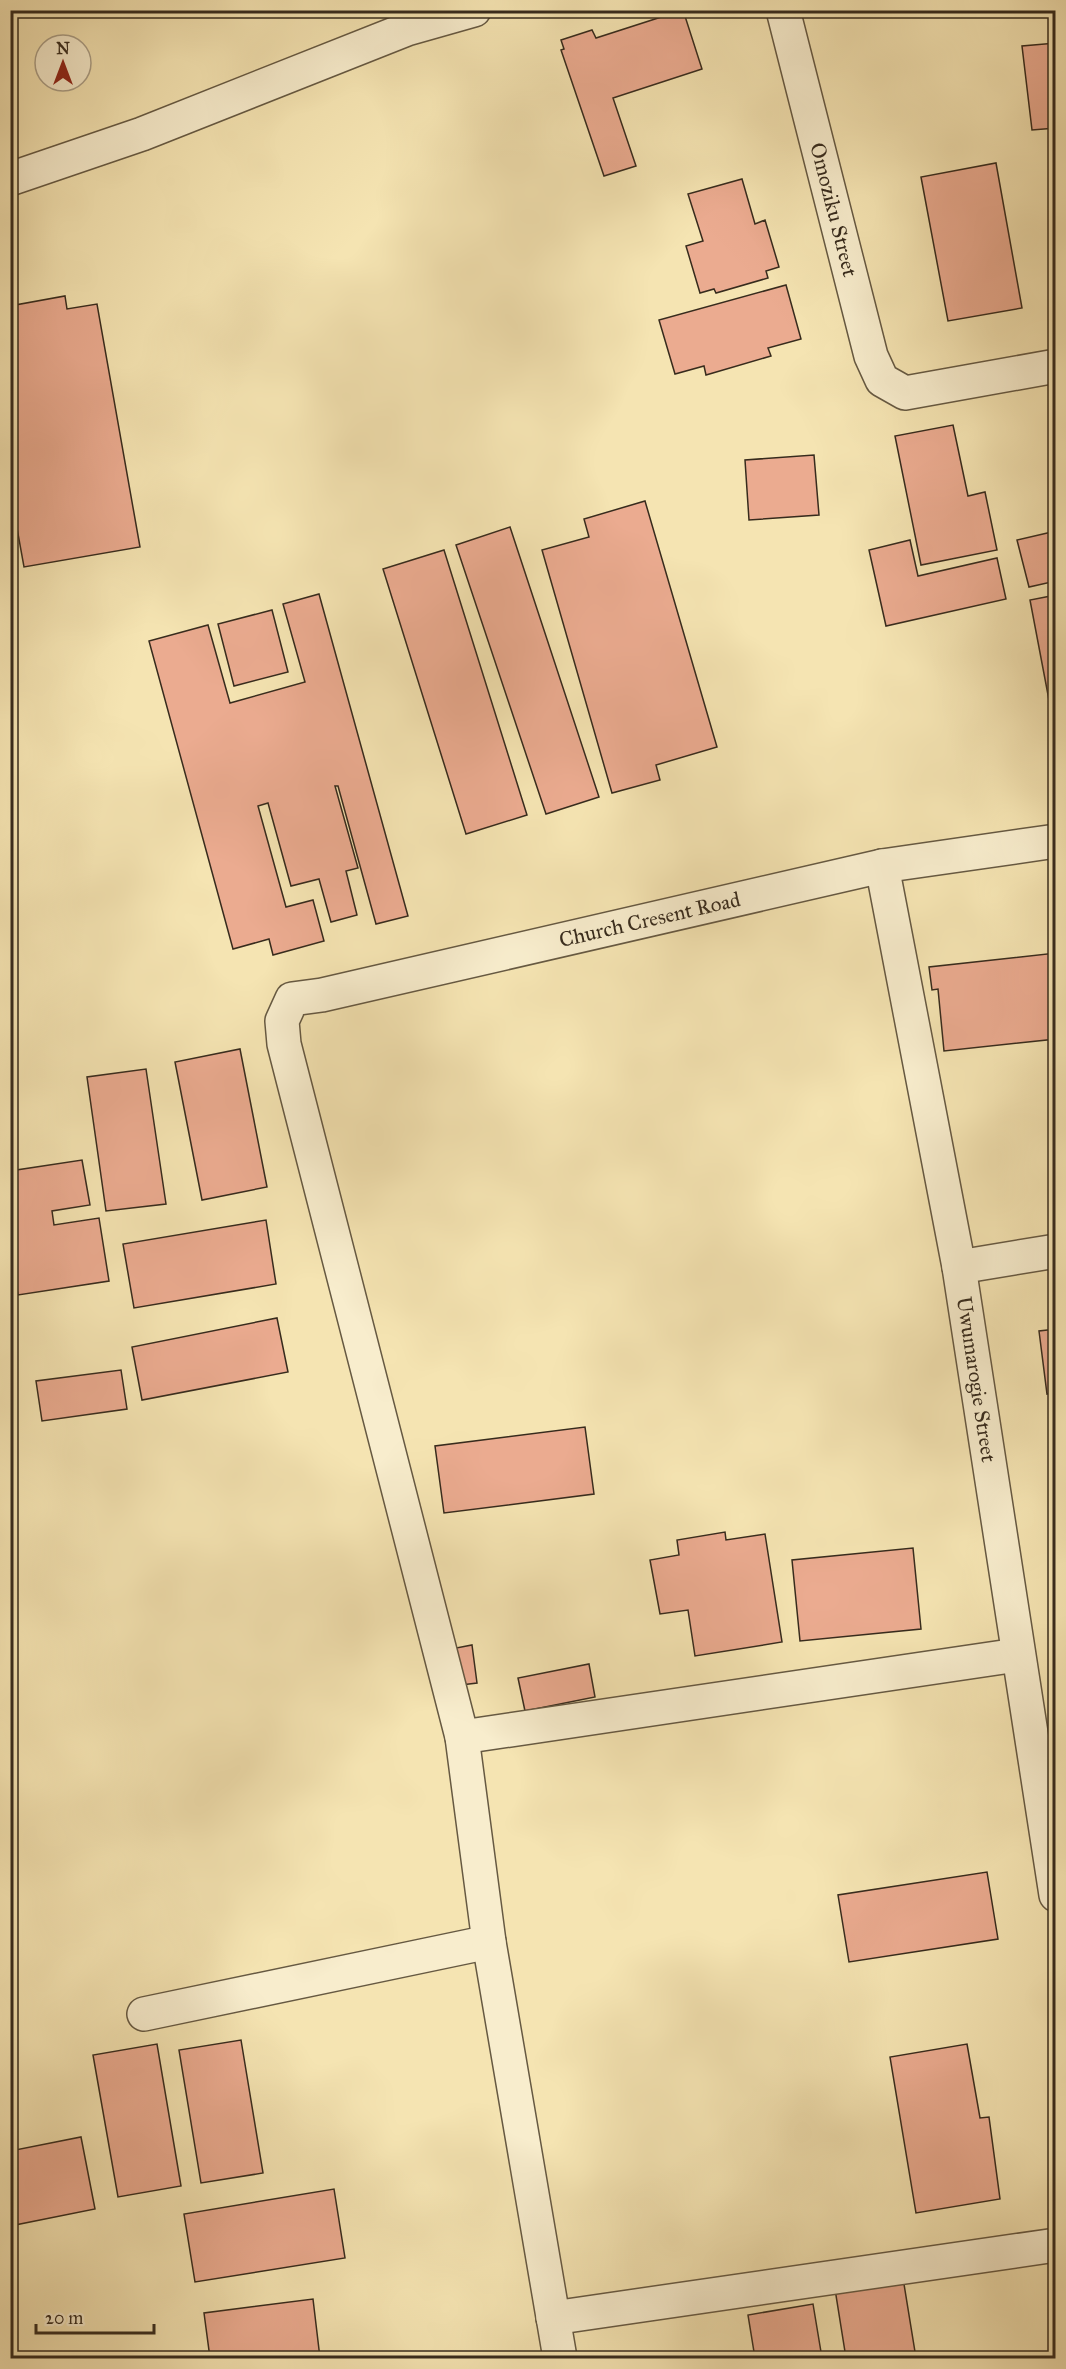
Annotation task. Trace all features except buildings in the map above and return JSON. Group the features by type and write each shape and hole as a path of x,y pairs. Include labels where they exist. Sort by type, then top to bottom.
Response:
{"street":[{"path":"10,179 142,134 407,29 474,10"},
{"name":"Omoziku Street","path":"783,10 871,356 882,381 904,393 1056,366"},
{"name":"Church Cresent Road","path":"462,1737 284,1044 282,1021 292,999 882,866 1056,841"},
{"name":"Uwumarogie Street","path":"882,866 959,1267 1017,1656 1056,1895"},
{"path":"959,1267 1056,1251"},
{"path":"560,2358 489,1942 462,1737 1017,1656"},
{"path":"144,2014 489,1942"},
{"path":"553,2318 1056,2245"}]}
